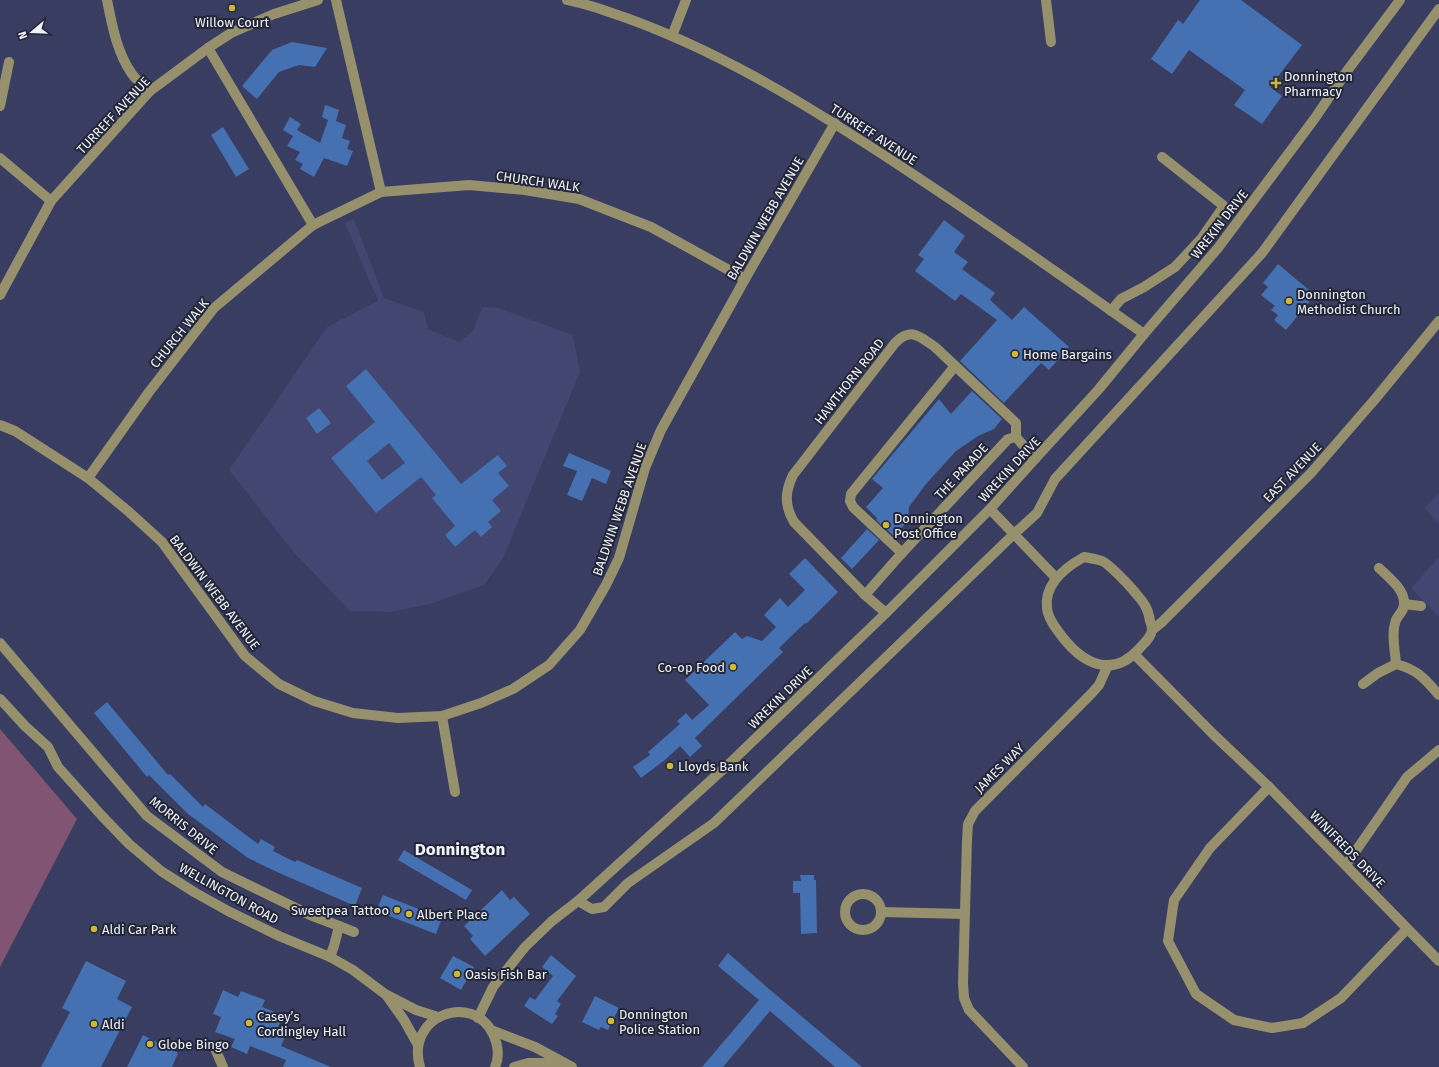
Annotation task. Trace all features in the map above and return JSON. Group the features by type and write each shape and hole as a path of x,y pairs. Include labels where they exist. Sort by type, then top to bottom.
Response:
{"street":[{"path":"108,0 112,26 123,58 132,75 150,91"},
{"name":"TURREFF AVENUE","path":"0,295 51,202 150,91 231,33 274,14 318,0"},
{"path":"336,0 381,192"},
{"name":"TURREFF AVENUE","path":"567,0 605,10 672,36 758,78 835,123 953,201 1144,334"},
{"path":"672,36 686,0"},
{"path":"1046,0 1051,42"},
{"name":"WREKIN DRIVE","path":"478,1018 493,987 525,947 552,921 578,901 718,774 886,613 990,509 1099,389 1218,248 1315,118 1347,71 1400,0"},
{"path":"578,901 592,909 604,907 628,883 714,823 1037,513 1055,479 1262,253 1439,8"},
{"path":"208,48 312,225"},
{"path":"0,106 9,62"},
{"name":"BALDWIN WEBB AVENUE","path":"0,425 14,431 88,478 128,511 162,542 245,656 280,684 314,701 353,713 398,718 442,716 481,703 513,689 549,665 580,630 606,586 619,558 645,468 661,430 745,279 835,123"},
{"path":"1112,311 1121,299 1144,287 1175,267 1201,239 1224,206 1162,157"},
{"path":"0,158 51,202"},
{"name":"CHURCH WALK","path":"88,478 149,392 214,308 312,225 381,192 469,185 525,190 579,199 652,227 745,279"},
{"name":"EAST AVENUE","path":"1152,630 1162,622 1311,473 1376,398 1439,321"},
{"name":"HAWTHORN ROAD","path":"865,595 794,522 789,513 787,503 788,487 793,475 902,336 910,334 920,337 935,347 956,366 1016,423 1016,437 1035,459"},
{"path":"902,553 853,507 850,501 851,494 956,366"},
{"name":"THE PARADE","path":"865,595 1008,439 1016,437"},
{"path":"990,509 1056,578"},
{"path":"1084,557 1103,561 1126,583 1146,606 1152,630 1148,639 1134,654 1116,664 1098,665 1080,656 1058,631 1047,613 1046,602 1056,578 1073,563 1084,557"},
{"path":"1379,568 1401,590 1404,601 1403,609 1396,620 1394,634 1396,664"},
{"path":"865,595 886,613"},
{"path":"1404,604 1421,606"},
{"name":"MORRIS DRIVE","path":"0,643 148,816 222,872 310,915 354,932"},
{"name":"WINIFREDS DRIVE","path":"1134,654 1213,734 1269,787 1439,961"},
{"path":"1363,684 1378,673 1396,664 1409,668 1422,676 1439,695"},
{"name":"JAMES WAY","path":"1023,1067 976,1019 969,1010 964,998 963,983 968,824 975,811 1092,693 1098,686 1108,665"},
{"name":"WELLINGTON ROAD","path":"0,699 25,726 48,747 58,767 102,816 129,844 162,871 194,892 228,911 279,936 330,957 353,970 385,994 416,1010 438,1017"},
{"path":"442,716 455,792"},
{"path":"1346,865 1407,777 1439,750"},
{"path":"1269,787 1210,848 1174,900 1168,941 1196,994 1234,1020 1272,1028 1303,1023 1341,998 1407,929"},
{"path":"882,912 965,914"},
{"path":"330,957 339,926"},
{"name":"WELLINGTON ROAD","path":"385,994 404,1020 418,1046"},
{"path":"420,1067 417,1052 420,1037 425,1029 430,1022 438,1017 448,1013 458,1012 478,1018 491,1030 498,1047 498,1056 495,1067"},
{"path":"491,1030 535,1047 568,1065"},
{"path":"214,1046 223,1067"},
{"path":"514,1067 528,1063 568,1065"}],"shaded area":[{"path":"354,219 384,298 424,312 428,329 459,342 473,331 482,307 498,308 573,335 580,372 503,558 484,585 430,604 390,612 350,611 295,554 229,470 327,327 378,301 345,223"},
{"path":"1439,493 1439,524 1424,508"},
{"path":"1439,557 1439,617 1411,588"},
{"path":"0,729 77,819 0,967"}],"building":[{"path":"1200,0 1241,0 1302,45 1270,87 1282,96 1262,124 1234,105 1245,90 1189,50 1172,74 1151,59 1178,20 1183,24"},
{"path":"292,42 327,48 315,67 299,65 279,72 257,99 242,86 272,50"},
{"path":"325,105 339,110 336,121 346,125 342,138 350,141 347,149 353,151 347,166 324,158 314,177 300,169 303,164 295,160 300,152 287,146 293,136 283,130 290,117 301,124 297,130 320,143 328,120 322,117"},
{"path":"223,127 249,169 236,177 211,135"},
{"name":"Home Bargains","path":"944,220 965,236 954,252 968,262 962,269 995,293 990,300 1012,320 1024,307 1069,347 1049,370 1041,363 1004,403 960,361 997,320 961,294 955,301 915,271 924,259 918,255"},
{"name":"Donnington Methodist Church","path":"1278,264 1315,295 1286,330 1274,320 1278,315 1271,310 1275,306 1261,295 1268,287 1263,283"},
{"path":"366,369 461,484 498,455 507,466 498,473 509,486 492,500 501,511 488,522 492,527 481,537 475,530 455,547 445,535 455,526 432,498 436,495 421,477 376,513 331,458 375,422 346,386","holes":["389,443 405,463 382,480 367,461"]},
{"path":"972,391 1002,419 994,429 978,436 956,451 926,484 909,507 908,521 894,536 876,520 877,518 866,507 883,488 872,479 939,399 951,414"},
{"path":"319,408 331,423 317,434 306,418"},
{"path":"569,453 611,471 606,484 592,478 582,501 567,495 577,471 563,466"},
{"path":"867,529 879,540 852,569 841,558"},
{"path":"805,558 838,592 779,648 783,652 695,738 702,746 690,757 680,746 665,760 641,778 633,767 650,755 648,752 680,724 677,721 686,713 692,720 709,705 685,680 735,632 742,639 747,636 762,641 776,627 764,615 780,598 788,607 805,590 789,574"},
{"path":"107,702 168,775 170,774 203,807 205,804 258,844 261,839 275,847 273,851 295,862 297,860 362,888 355,906 248,858 188,814 149,775 147,777 94,713"},
{"path":"404,850 472,890 466,900 398,860"},
{"path":"800,875 814,875 814,880 816,880 817,933 801,934 800,893 793,893 793,881 801,881"},
{"path":"502,890 510,900 514,897 530,914 485,956 470,939 473,936 464,926"},
{"name":"Albert Place","path":"383,895 442,918 436,934 376,911"},
{"path":"728,953 862,1067 835,1067 770,1011 723,1067 702,1067 759,1000 718,966"},
{"path":"551,955 576,976 557,1001 561,1004 555,1014 558,1016 552,1024 524,1006 530,997 535,1000 553,976 542,967"},
{"path":"453,956 474,967 461,990 440,978"},
{"name":"Aldi","path":"86,961 126,981 117,999 132,1007 101,1067 41,1067 70,1012 62,1008"},
{"name":"Casey’s Cordingley Hall","path":"223,990 238,997 241,991 265,1000 262,1007 283,1015 277,1030 286,1034 281,1046 331,1067 283,1067 286,1060 250,1046 247,1054 231,1047 235,1039 215,1032 221,1017 213,1014"},
{"path":"595,996 619,1008 608,1030 601,1027 599,1030 582,1022"},
{"name":"Globe Bingo","path":"143,1035 178,1053 172,1067 127,1067"}],"place":[{"name":"Willow Court","path":"232,8"},
{"name":"Donnington Pharmacy","path":"1276,83"},
{"name":"Donnington Methodist Church","path":"1289,301"},
{"name":"Home Bargains","path":"1015,354"},
{"name":"Donnington Post Office","path":"886,525"},
{"name":"Co-op Food","path":"733,667"},
{"name":"Lloyds Bank","path":"670,766"},
{"name":"Sweetpea Tattoo","path":"397,910"},
{"name":"Albert Place","path":"409,914"},
{"name":"Aldi Car Park","path":"94,929"},
{"name":"Oasis Fish Bar","path":"457,974"},
{"name":"Donnington Police Station","path":"611,1021"},
{"name":"Casey’s Cordingley Hall","path":"249,1023"},
{"name":"Aldi","path":"94,1024"},
{"name":"Globe Bingo","path":"150,1044"}],"district":[{"name":"Donnington","path":"460,849"}]}
